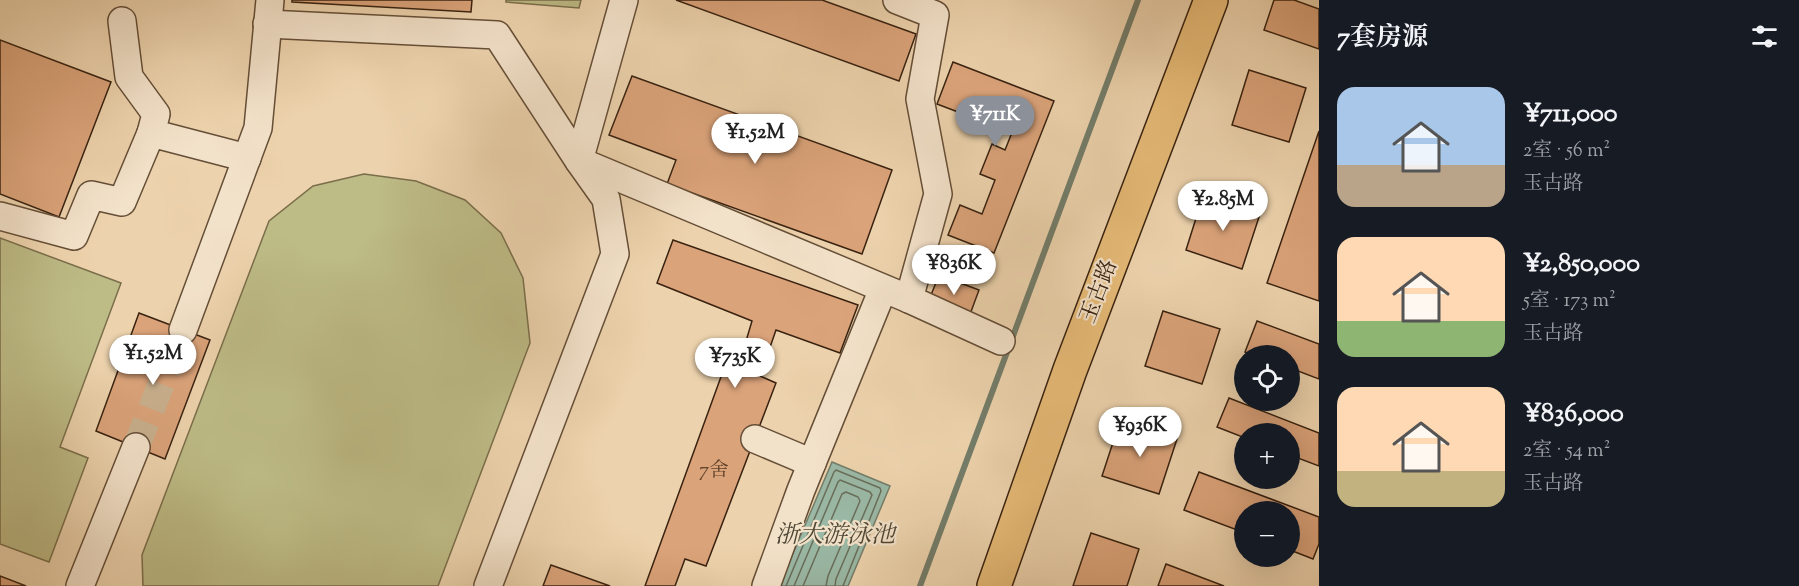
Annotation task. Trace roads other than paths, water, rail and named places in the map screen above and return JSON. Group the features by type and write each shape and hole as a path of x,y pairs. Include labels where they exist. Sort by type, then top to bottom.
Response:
{"main road":[{"name":"玉古路","path":"994,586 1070,370 1211,0"}],"street":[{"path":"579,161 624,0"},
{"path":"897,0 935,15 920,99 938,194 909,299"},
{"path":"183,330 258,128 268,12 497,35 606,199 615,254 488,586"},
{"path":"0,216 74,236 91,195 122,202 151,133 156,114 129,77 122,21"},
{"path":"151,133 247,158"},
{"path":"579,161 909,299 1001,341"},
{"path":"766,586 812,464 883,289"},
{"path":"755,439 812,464"},
{"path":"80,586 136,447"}],"water":[{"name":"浙大游泳池","path":"832,462 890,486 848,586 779,586"}],"waterway":[{"path":"920,586 1138,0"}],"tunnel":[{"path":"136,447 183,330"}]}
